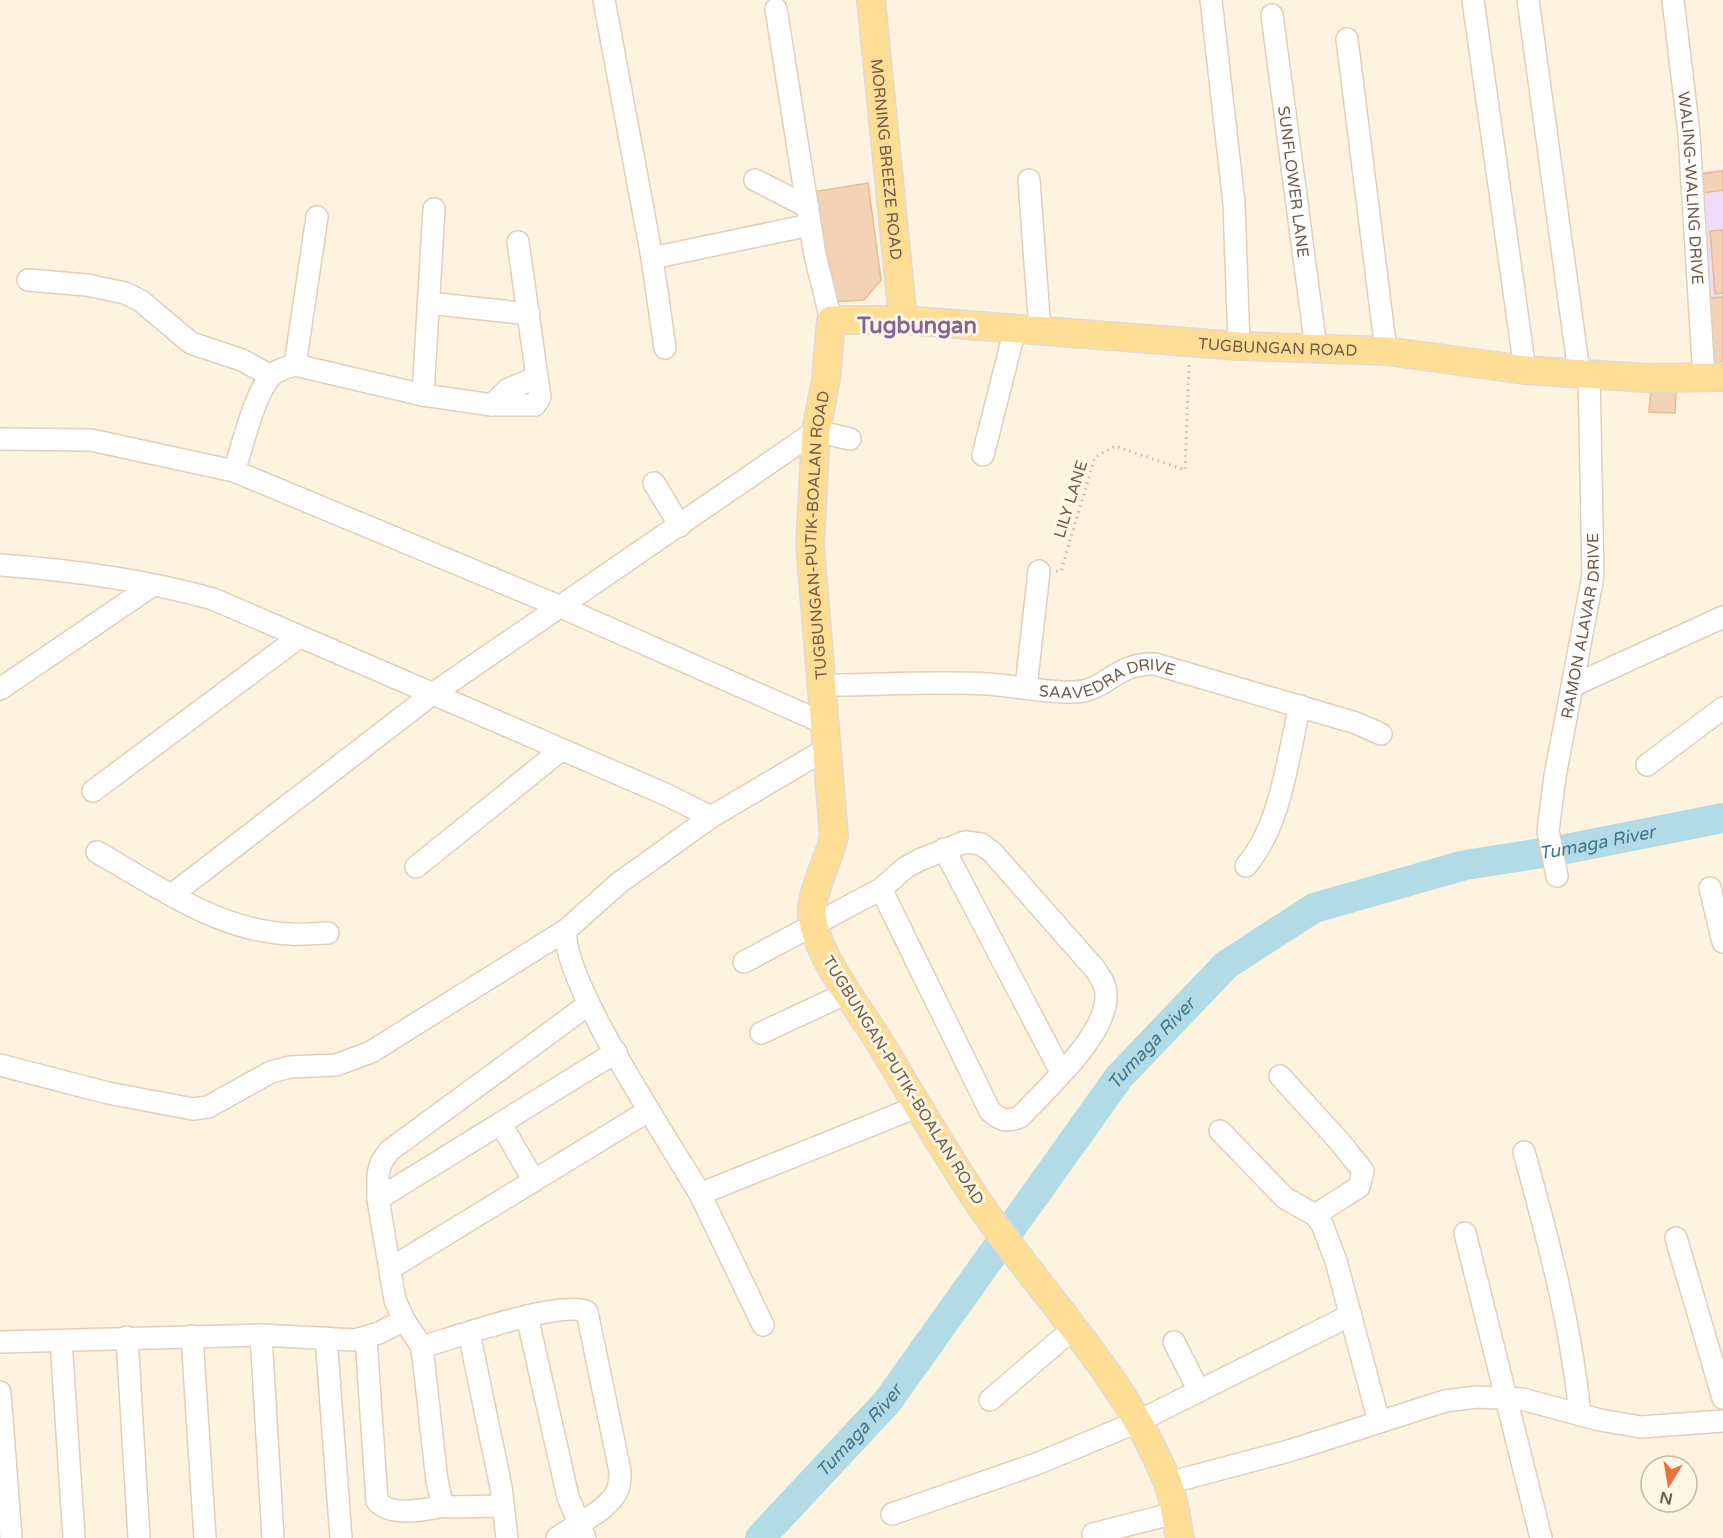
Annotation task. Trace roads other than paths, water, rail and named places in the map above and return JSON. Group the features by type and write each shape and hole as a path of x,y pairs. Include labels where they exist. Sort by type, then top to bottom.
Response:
{"main road":[{"name":"MORNING BREEZE ROAD","path":"871,0 903,320"},
{"name":"TUGBUNGAN ROAD","path":"831,320 903,320 1239,346 1386,351 1525,370 1646,378 1714,377"},
{"name":"TUGBUNGAN-PUTIK-BOALAN ROAD","path":"831,320 826,379 816,431 810,545 834,837 830,856 812,901 813,926 831,964 988,1215 1075,1327 1137,1422 1168,1483 1178,1525"}],"street":[{"path":"604,0 652,258 665,348"},
{"path":"1211,0 1233,203 1239,346"},
{"path":"1473,0 1525,370"},
{"name":"RAMON ALAVAR DRIVE","path":"1528,0 1584,373 1593,576 1555,776 1548,831 1557,876"},
{"name":"WALING-WALING DRIVE","path":"1673,0 1714,377"},
{"path":"776,9 809,216 831,320"},
{"name":"SUNFLOWER LANE","path":"1272,15 1316,348"},
{"path":"1347,39 1386,351"},
{"path":"755,180 809,216"},
{"path":"983,455 1028,330 1029,180"},
{"path":"423,395 434,209"},
{"path":"652,258 809,216"},
{"path":"295,365 317,217"},
{"path":"234,471 262,392 271,376 279,370 295,365 423,395 492,405 507,390 537,377 530,314 518,242"},
{"path":"28,280 87,285 125,293 141,301 191,343 242,360 271,376"},
{"path":"428,303 530,314"},
{"path":"173,894 431,695 816,431 850,439"},
{"path":"0,439 91,440 234,471 561,607 827,736 620,883 566,930 371,1052 336,1065 290,1067 271,1072 201,1109 108,1093 0,1065"},
{"path":"654,483 680,526"},
{"path":"0,565 42,568 153,585 213,599 711,817"},
{"path":"1026,687 1040,572"},
{"path":"0,689 153,585"},
{"path":"1572,686 1723,617"},
{"path":"93,791 298,638"},
{"name":"SAAVEDRA DRIVE","path":"823,685 985,684 1074,692 1086,691 1127,667 1139,663 1155,664 1300,706 1382,734"},
{"path":"1246,866 1260,849 1271,825 1300,706"},
{"path":"1647,765 1723,708"},
{"path":"416,867 561,750"},
{"path":"744,962 881,889 905,868 944,849 965,842 981,844 992,852 1103,981 1106,992 1104,1012 1095,1031 1020,1117 1009,1121 999,1119 990,1111 881,889"},
{"path":"944,849 1061,1072"},
{"path":"96,852 209,915 255,929 291,934 328,933"},
{"path":"1710,888 1723,942"},
{"path":"566,930 564,942 589,1004 648,1111 700,1194 763,1325"},
{"path":"761,1033 849,992"},
{"path":"444,1506 437,1481 422,1347 404,1320 395,1300 378,1199 378,1174 381,1163 389,1151 589,1004"},
{"path":"378,1199 616,1052"},
{"path":"1280,1076 1363,1171 1363,1179 1359,1187 1315,1215"},
{"path":"700,1194 919,1106"},
{"path":"391,1268 648,1111"},
{"path":"501,1124 534,1181"},
{"path":"1220,1131 1285,1198 1315,1215 1329,1241 1379,1422"},
{"path":"1524,1152 1557,1268 1574,1358 1580,1415"},
{"path":"1465,1233 1541,1538"},
{"path":"1676,1238 1723,1398"},
{"path":"422,1347 527,1316 581,1309 587,1312 591,1319 620,1471 615,1495 581,1531 557,1538"},
{"path":"527,1316 565,1486 581,1531"},
{"path":"892,1514 1039,1463 1137,1422 1351,1316"},
{"path":"0,1342 261,1335 340,1340 366,1338 404,1320"},
{"path":"990,1400 1075,1327"},
{"path":"469,1333 503,1506 507,1538"},
{"path":"261,1335 273,1538"},
{"path":"192,1336 205,1538"},
{"path":"127,1337 139,1538"},
{"path":"326,1338 341,1538"},
{"path":"366,1338 377,1501 382,1507 393,1510 444,1506 503,1506"},
{"path":"61,1341 74,1538"},
{"path":"1174,1342 1199,1391"},
{"path":"0,1392 11,1538"},
{"path":"1168,1483 1238,1466 1445,1401 1505,1397 1548,1405 1580,1415 1641,1426 1723,1421"},
{"path":"1092,1534 1178,1525"}],"waterway":[{"name":"Tumaga River","path":"760,1538 887,1402 1119,1077 1226,965 1314,908 1465,865 1561,850 1723,818"}],"district":[{"name":"Tugbungan","path":"917,325"}]}
